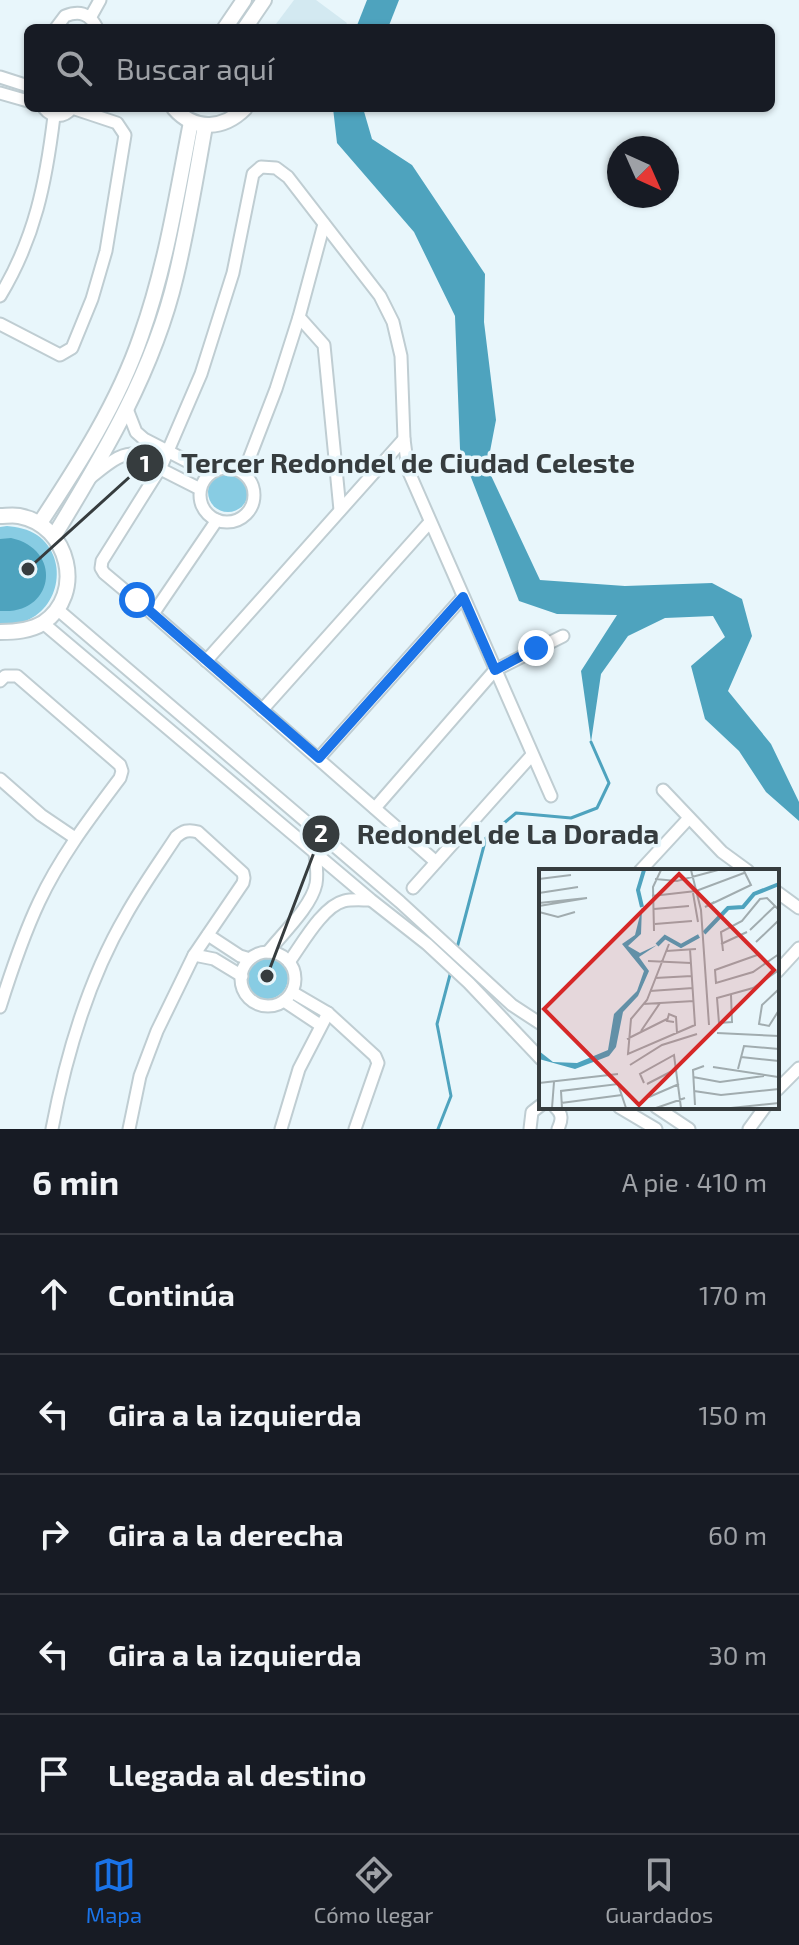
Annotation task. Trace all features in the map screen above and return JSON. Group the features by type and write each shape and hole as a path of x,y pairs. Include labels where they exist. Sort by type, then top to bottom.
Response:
{"street":[{"path":"86,0 89,20"},
{"path":"89,20 100,0"},
{"path":"228,24 244,0"},
{"path":"248,24 264,0"},
{"path":"59,24 65,16 89,20"},
{"path":"0,77 24,85"},
{"path":"0,93 24,100"},
{"path":"0,296 25,247 39,205 48,166 49,112 65,115 68,112"},
{"path":"0,324 60,355 72,348 92,299 106,251 125,135 117,123 84,112"},
{"path":"177,112 198,124 220,125 241,112"},
{"path":"54,536 127,409 155,343 176,278 198,124"},
{"path":"40,523 70,479 114,400 141,338 161,274 198,124"},
{"path":"436,862 101,568 102,561 169,452 201,374 233,273 253,174 261,167 276,168 288,177 380,296 393,322 401,356 408,470 551,796"},
{"path":"244,472 276,389 324,224"},
{"path":"299,317 324,345 340,510"},
{"path":"127,409 136,432 144,439 210,473"},
{"path":"206,661 404,439"},
{"path":"90,478 125,454 131,454 200,489"},
{"path":"227,467 244,472 254,486 253,504 249,512 234,521 225,522 209,515 203,508 200,489 210,473 227,467"},
{"path":"0,516 18,515 40,523 54,536 64,552 68,572 66,591 57,609 43,623 21,632 0,632"},
{"path":"153,614 217,520"},
{"path":"262,710 430,522"},
{"path":"319,758 463,597"},
{"path":"57,609 388,892 430,939 474,978 539,1023"},
{"path":"43,623 371,900 430,939"},
{"path":"375,808 495,670 563,636"},
{"path":"0,681 5,676 17,676 120,765 122,771 75,838 39,902 0,1007"},
{"path":"413,888 532,755"},
{"path":"0,779 41,815 75,838"},
{"path":"663,790 722,852 745,869"},
{"path":"642,869 689,818"},
{"path":"56,1128 72,1043 98,973 125,916 176,837 190,830 198,832 243,873 243,883 194,955 157,1031 140,1076 129,1129"},
{"path":"268,952 315,888 315,853"},
{"path":"779,893 799,908"},
{"path":"289,962 322,916 335,905 345,900 371,900"},
{"path":"208,935 250,959"},
{"path":"779,970 799,948"},
{"path":"268,952 276,953 289,962 295,976 288,996 275,1005 265,1006 248,997 242,976 250,959 268,952"},
{"path":"194,955 214,959 242,976"},
{"path":"0,956 15,962"},
{"path":"474,978 539,1055"},
{"path":"288,996 328,1013 375,1056 378,1063 355,1129"},
{"path":"288,996 320,1025"},
{"path":"281,1129 299,1069 328,1013"},
{"path":"779,1088 799,1068"},
{"path":"530,1129 532,1112 539,1107"},
{"path":"556,1109 561,1115 558,1129"},
{"path":"622,1109 656,1129 664,1109 689,1129"},
{"path":"749,1129 764,1109"}],"shaded area":[{"path":"294,0 316,0 347,23 346,24 276,24"},
{"path":"367,0 399,0 390,24 358,24"},
{"path":"333,112 364,112 372,139 412,165 485,274 484,322 496,420 487,467 540,580 625,586 712,583 742,599 752,636 728,691 771,744 799,802 799,821 766,792 739,751 705,719 691,666 725,637 713,616 665,618 628,636 601,674 591,742 581,671 617,615 557,614 519,601 460,449 455,316 414,232 337,143"},
{"path":"228,472 242,478 248,492 242,506 228,512 214,506 208,492 214,478"},
{"path":"0,527 30,531 48,545 57,571 56,585 51,598 33,618 19,623 0,624"},
{"path":"11,538 28,544 39,554 45,567 46,580 42,592 33,602 20,609 0,611 0,539"},
{"path":"267,957 282,963 288,978 282,993 267,999 252,993 246,978 252,963"}],"waterway":[{"path":"457,948 486,838 516,813 571,818 597,808 609,783 591,742"},
{"path":"438,1129 451,1096 437,1024 451,971"}],"place":[{"name":"Tercer Redondel de Ciudad Celeste","path":"28,569"},
{"name":"Redondel de La Dorada","path":"267,976"}],"route":[{"path":"137,600 319,758 463,597 495,670 536,648"}]}
